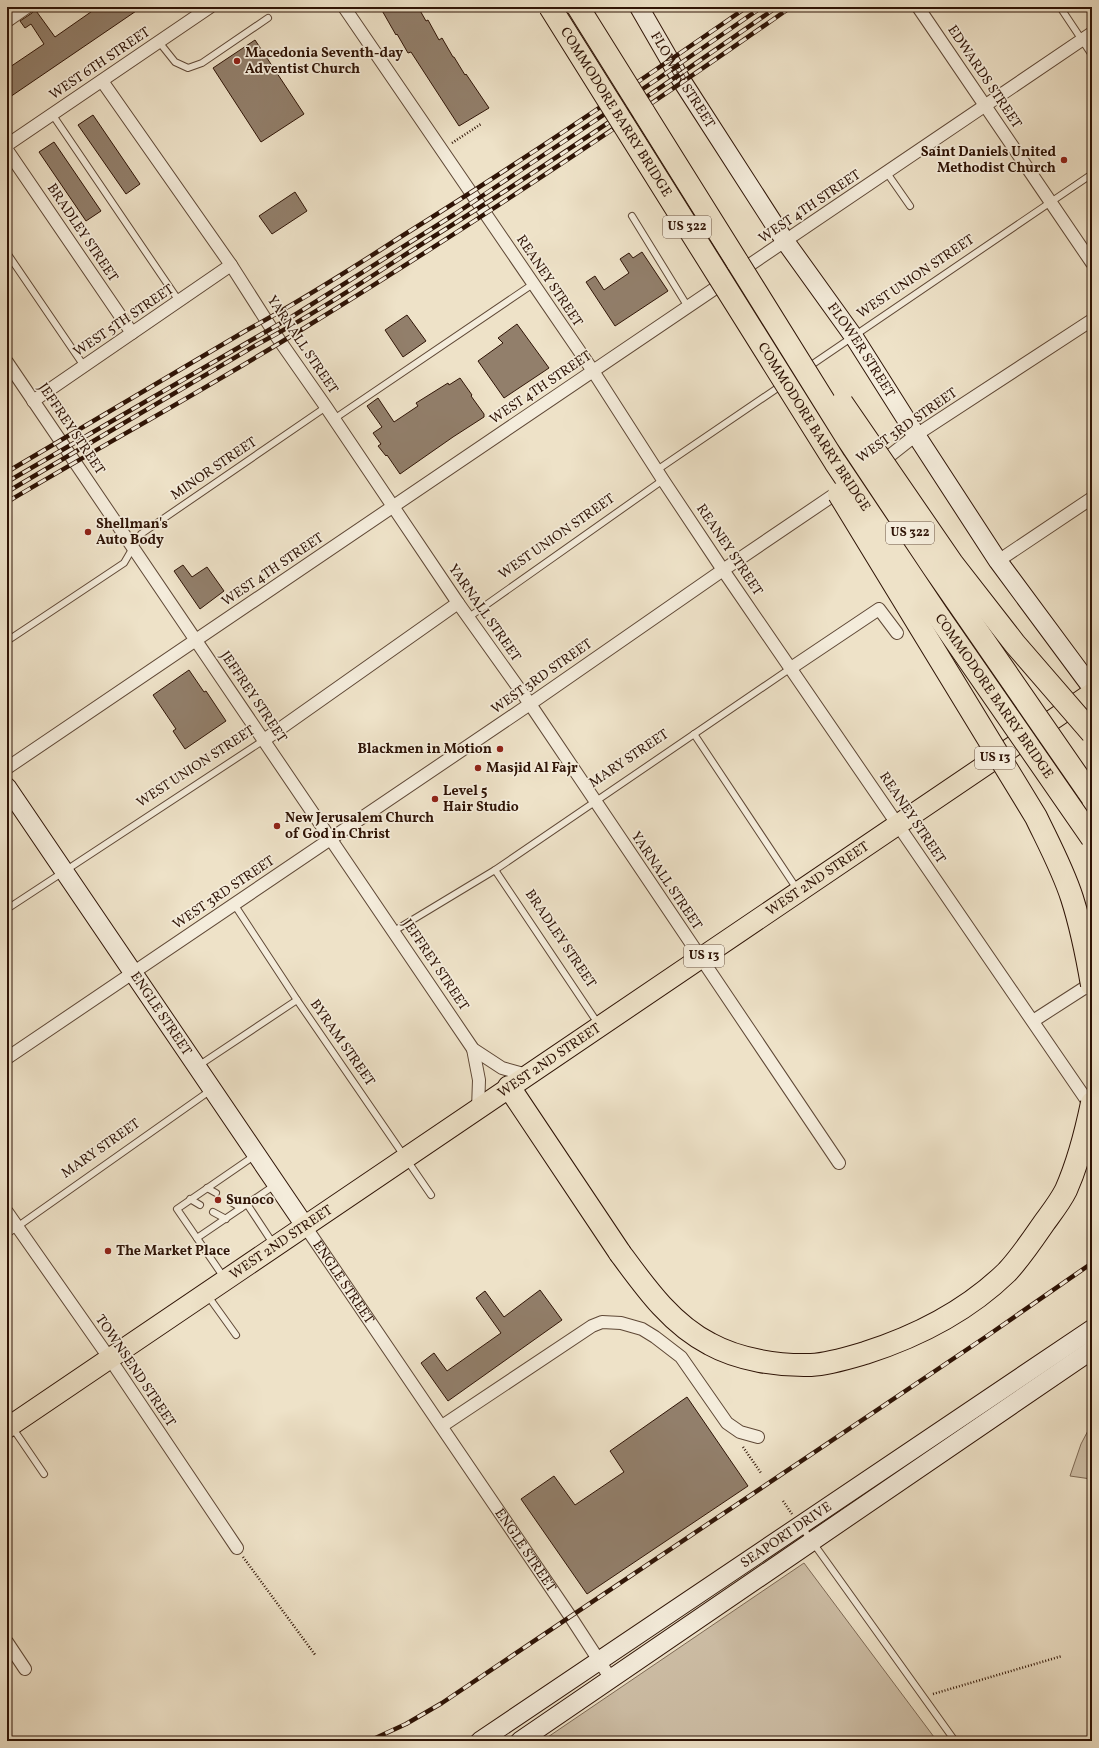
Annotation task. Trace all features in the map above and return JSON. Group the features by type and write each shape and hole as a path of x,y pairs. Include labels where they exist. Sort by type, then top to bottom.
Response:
{"highway":[{"path":"543,7 611,104"},
{"name":"COMMODORE BARRY BRIDGE","path":"550,7 835,462 936,614 1092,838"},
{"name":"COMMODORE BARRY BRIDGE","path":"578,7 847,438 929,561 1092,797"},
{"path":"587,7 643,111"},
{"path":"738,263 813,360 952,563 1015,644 1092,733"},
{"path":"763,349 815,455 1036,817 1056,857 1072,898 1092,984"},
{"path":"518,1081 620,1253 650,1294 662,1307 686,1328 710,1344 742,1357 772,1363 811,1365 846,1359 914,1335 978,1298 1008,1271 1030,1243 1065,1191 1087,1127 1092,1103"}],"main road":[{"name":"WEST 2ND STREET","path":"9,1427 1092,693"}],"street":[{"path":"7,20 26,7"},
{"name":"REANEY STREET","path":"344,7 593,371 723,570 792,668 1092,1108"},
{"name":"FLOWER STREET","path":"639,7 680,78 785,241 854,337 998,561 1092,688"},
{"name":"EDWARDS STREET","path":"918,7 1092,263"},
{"name":"WEST 6TH STREET","path":"7,145 159,42 202,9"},
{"name":"WEST 4TH STREET","path":"7,768 1087,36"},
{"name":"YARNALL STREET","path":"102,81 231,266 275,334 458,603 530,704 839,1163"},
{"name":"BRADLEY STREET","path":"7,150 132,333"},
{"name":"WEST 5TH STREET","path":"33,401 231,266"},
{"name":"WEST 3RD STREET","path":"7,1058 530,704 877,465 916,435 1092,320"},
{"name":"JEFFREY STREET","path":"7,362 473,1049"},
{"path":"998,561 1092,498"},
{"name":"WEST UNION STREET","path":"264,740 458,603"},
{"name":"MARY STREET","path":"792,668 878,609 896,633"},
{"name":"ENGLE STREET","path":"7,787 442,1426 611,1679"},
{"path":"1032,1021 1092,984"},
{"path":"473,1049 502,1068 518,1081"},
{"path":"473,1049 479,1080 478,1109"},
{"name":"TOWNSEND STREET","path":"7,1212 110,1358 237,1548"},
{"path":"442,1426 592,1326 602,1322 621,1323 642,1329 654,1337 681,1357 727,1423 740,1432 758,1437"},
{"name":"SEAPORT DRIVE","path":"480,1741 599,1661 811,1542 1001,1401 1092,1329"},
{"name":"SEAPORT DRIVE","path":"520,1741 611,1679 697,1607 800,1525 1001,1401 1092,1350"},
{"path":"7,1642 25,1668"}],"lane":[{"path":"1060,7 1087,36 1092,55"},
{"path":"159,42 175,62 188,68 202,63 268,18"},
{"path":"52,114 179,301"},
{"path":"887,173 910,206"},
{"name":"WEST UNION STREET","path":"468,617 660,475 854,337 1092,174"},
{"path":"632,216 688,307"},
{"path":"7,253 84,366"},
{"path":"334,419 533,284"},
{"name":"MINOR STREET","path":"7,641 124,563 142,534 326,407"},
{"name":"MARY STREET","path":"394,931 495,870 594,801 792,668"},
{"path":"694,734 799,891"},
{"name":"WEST UNION STREET","path":"7,909 264,740"},
{"name":"BRADLEY STREET","path":"495,870 600,1026"},
{"name":"BYRAM STREET","path":"234,904 297,1000 406,1157 430,1195"},
{"path":"197,1066 297,1000"},
{"name":"MARY STREET","path":"7,1234 212,1089"},
{"path":"225,1280 177,1209 256,1154"},
{"path":"197,1238 277,1184"},
{"path":"208,1188 216,1193"},
{"path":"190,1199 200,1205"},
{"path":"231,1202 241,1208"},
{"path":"247,1204 275,1246"},
{"path":"213,1212 226,1219"},
{"path":"206,1293 236,1335"},
{"path":"9,1427 44,1474"},
{"path":"800,1525 955,1741"}],"path":[{"path":"441,150 481,124"},
{"path":"237,1548 316,1656"},
{"path":"923,1697 1062,1656"}],"shaded area":[{"path":"1092,1423 1092,1485 1091,1479 1070,1476 1081,1444"},
{"path":"804,1563 937,1741 542,1741"}],"building":[{"path":"98,7 142,7 7,99 7,69 44,44 31,24 25,28 20,21 32,13 34,8 55,37"},
{"path":"380,7 418,7 426,21 428,20 439,40 442,38 465,75 466,74 489,108 459,126 411,52 408,53 397,34 396,35"},
{"path":"255,40 304,114 261,142 213,68"},
{"path":"93,115 140,184 126,194 78,125"},
{"path":"54,142 101,211 86,221 39,152"},
{"path":"295,192 307,211 272,234 259,216"},
{"path":"642,252 668,291 615,326 586,282 595,276 604,290 629,273 620,259 629,253 633,258"},
{"path":"407,315 426,341 403,357 385,330"},
{"path":"517,324 549,368 504,398 478,361 503,343 498,338"},
{"path":"460,378 484,414 484,417 400,474 387,455 386,456 378,446 381,444 373,433 382,427 367,406 378,398 394,422 418,406 416,403 448,383 449,385"},
{"path":"183,565 192,577 207,567 224,591 200,609 174,571"},
{"path":"189,670 204,692 206,691 226,721 185,749 173,731 176,729 153,695"},
{"path":"540,1290 562,1320 448,1401 421,1363 434,1353 447,1371 501,1333 476,1298 485,1291 504,1317"},
{"path":"687,1397 748,1486 587,1594 521,1499 554,1476 575,1505 624,1472 610,1451"}],"railway":[{"path":"7,472 345,273 533,152 747,7"},
{"path":"7,482 293,316 455,214 659,78 762,7"},
{"path":"7,492 342,295 559,156 777,7"},
{"path":"7,502 265,352 426,252 610,132 791,7"},
{"path":"369,1741 406,1724 442,1703 987,1336 1092,1263"}],"place":[{"name":"Macedonia Seventh-day Adventist Church","path":"237,61"},
{"name":"Saint Daniels United Methodist Church","path":"1064,160"},
{"name":"Shellman's Auto Body","path":"88,532"},
{"name":"Blackmen in Motion","path":"500,749"},
{"name":"Masjid Al Fajr","path":"478,768"},
{"name":"Level 5 Hair Studio","path":"435,799"},
{"name":"New Jerusalem Church of God in Christ","path":"277,826"},
{"name":"Sunoco","path":"218,1200"},
{"name":"The Market Place","path":"108,1251"}]}
